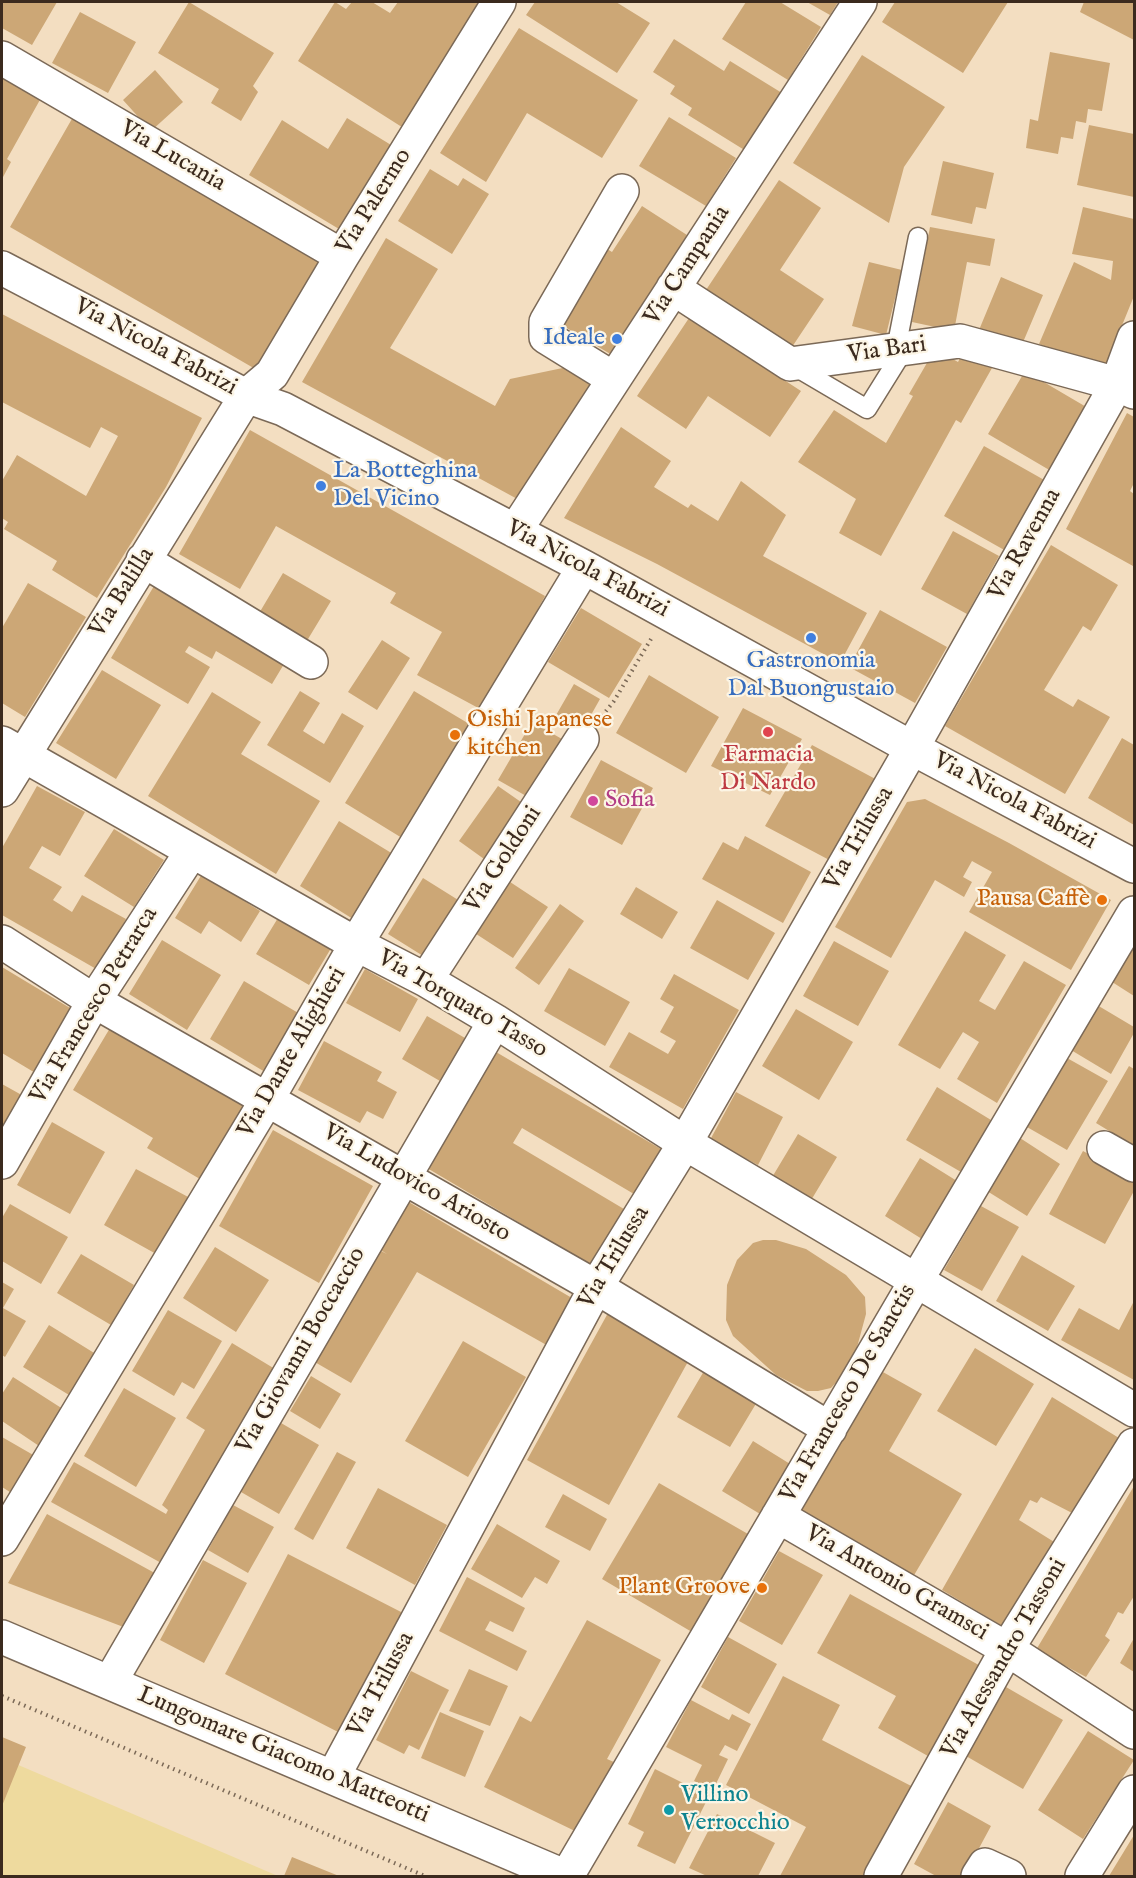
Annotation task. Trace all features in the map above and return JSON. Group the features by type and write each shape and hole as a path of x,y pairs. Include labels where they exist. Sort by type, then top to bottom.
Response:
{"street":[{"name":"Via Palermo","path":"246,396 272,374 499,2"},
{"name":"Via Campania","path":"515,531 860,2"},
{"name":"Via Lucania","path":"2,58 342,256"},
{"path":"614,379 546,337 546,322 622,191"},
{"name":"Via Nicola Fabrizi","path":"2,268 246,396 283,409 584,567 912,748 1134,866"},
{"path":"673,288 790,364"},
{"name":"Via Ravenna","path":"912,748 1125,388 1134,338"},
{"name":"Via Bari","path":"790,364 960,341 1125,388"},
{"name":"Via Balilla","path":"2,790 12,749 143,560 246,396"},
{"path":"143,560 311,662"},
{"name":"Via Dante Alighieri","path":"2,1539 268,1098 356,944 584,567"},
{"name":"Via Goldoni","path":"426,980 582,739"},
{"name":"Via Trilussa","path":"333,1777 596,1287 685,1143 912,748"},
{"name":"Via Torquato Tasso","path":"12,749 356,944 426,980 495,1021 685,1143 1134,1410"},
{"name":"Via Francesco Petrarca","path":"2,1162 94,1000 192,850"},
{"name":"Via Francesco De Sanctis","path":"566,1876 1134,913"},
{"name":"Via Ludovico Ariosto","path":"2,942 94,1000 596,1287 830,1428"},
{"name":"Via Giovanni Boccaccio","path":"110,1682 495,1021"},
{"path":"1104,1148 1134,1165"},
{"name":"Via Alessandro Tassoni","path":"889,1874 1007,1649 1134,1445"},
{"name":"Via Antonio Gramsci","path":"778,1516 1007,1649 1134,1732"},
{"name":"Lungomare Giacomo Matteotti","path":"2,1637 566,1876"},
{"path":"1082,1876 1134,1792"},
{"path":"978,1876 986,1865 1009,1876"}],"lane":[{"path":"790,364 867,409 900,349 918,237"}],"path":[{"path":"582,739 614,701 667,613"},
{"path":"2,1696 425,1876"}],"sand":[{"path":"2,1758 278,1876 2,1876"}],"building":[{"path":"2,2 57,2 32,45 2,28"},
{"path":"189,2 274,53 253,86 258,92 241,121 211,103 219,89 158,53"},
{"path":"335,2 346,9 352,2 372,2 390,13 398,2 484,2 405,129 298,61"},
{"path":"535,2 616,2 650,23 617,73 526,15"},
{"path":"746,2 780,2 821,27 788,80 722,39"},
{"path":"807,2 838,2 830,15"},
{"path":"895,2 1008,2 963,73 882,22"},
{"path":"1084,2 1134,2 1134,40 1080,12"},
{"path":"80,12 136,42 108,93 52,63"},
{"path":"519,28 638,100 602,158 527,113 486,182 440,153"},
{"path":"674,39 724,71 730,61 782,93 746,151 688,115 692,108 670,94 675,86 653,72"},
{"path":"1050,52 1110,63 1102,111 1088,109 1086,123 1076,121 1073,139 1061,137 1058,154 1026,148 1030,119 1038,121"},
{"path":"862,55 945,107 904,167 889,223 793,163"},
{"path":"155,70 183,102 151,131 123,100"},
{"path":"2,77 41,98 7,159 11,162 2,179"},
{"path":"73,117 323,263 257,370 10,227"},
{"path":"669,117 736,158 706,206 639,166"},
{"path":"347,118 396,148 344,232 249,175 282,120 328,149"},
{"path":"1089,125 1134,134 1134,197 1077,185"},
{"path":"943,161 994,173 986,209 976,207 972,224 931,215"},
{"path":"430,169 458,186 463,178 489,194 452,254 398,221"},
{"path":"779,180 821,208 780,270 824,299 790,350 704,293"},
{"path":"642,206 687,235 612,355 555,321 601,245 612,252"},
{"path":"1083,207 1134,219 1134,296 1103,372 1039,344 1074,262 1111,280 1113,261 1072,254"},
{"path":"930,227 995,239 990,266 967,262 954,331 912,322"},
{"path":"386,238 438,269 390,348 495,406 510,379 577,365 600,381 521,501 302,382"},
{"path":"869,262 902,270 886,335 852,326"},
{"path":"1001,277 1043,295 1021,347 979,330"},
{"path":"2,314 202,418 166,487 97,598 52,570 57,561 4,529 8,522 2,518 2,481 17,455 86,496 118,436 101,427 90,448 2,402"},
{"path":"689,318 801,391 770,437 708,396 686,429 637,396"},
{"path":"935,349 958,362 963,352 992,368 961,423 956,420 881,556 839,533 856,499 798,462 834,410 886,443 913,396 909,394"},
{"path":"1025,371 1088,408 1051,471 988,434"},
{"path":"1127,413 1134,417 1134,483 1130,491 1134,494 1133,566 1066,529"},
{"path":"621,427 671,461 654,487 688,508 691,504 718,521 741,481 786,515 763,556 867,613 840,663 657,564 564,518"},
{"path":"250,430 545,596 482,710 417,675 442,632 390,603 396,593 276,526 240,589 179,554"},
{"path":"984,446 1046,481 1006,551 944,516"},
{"path":"953,531 999,556 967,614 921,589"},
{"path":"1051,545 1118,585 1091,631 1083,626 1044,690 1073,707 1078,699 1110,717 1065,794 945,726"},
{"path":"283,573 331,601 305,644 258,615"},
{"path":"157,581 287,659 272,684 216,651 212,659 189,646 185,652 210,667 188,704 111,658"},
{"path":"28,583 86,617 25,717 2,703 2,628"},
{"path":"581,608 642,644 609,698 548,662"},
{"path":"880,610 947,647 915,703 849,667"},
{"path":"382,640 410,658 377,710 348,692"},
{"path":"102,670 161,705 116,779 56,743"},
{"path":"649,675 719,717 686,773 616,733"},
{"path":"574,684 600,699 582,731 555,717"},
{"path":"300,691 320,703 303,731 324,744 342,713 364,726 330,783 267,745"},
{"path":"414,691 471,725 402,838 345,803"},
{"path":"212,692 261,722 241,754 320,801 276,874 148,796"},
{"path":"743,708 802,739 770,795 711,766"},
{"path":"532,722 569,743 535,801 498,780"},
{"path":"1122,738 1134,745 1134,825 1088,798"},
{"path":"812,745 881,782 835,863 765,826"},
{"path":"601,760 653,788 622,845 570,817"},
{"path":"37,786 85,812 60,856 42,846 29,868 62,887 53,900 72,912 82,895 126,919 98,970 2,915 2,848"},
{"path":"498,786 531,809 491,864 459,841"},
{"path":"925,799 1111,900 1071,970 969,912 992,872 972,861 963,877 972,882 964,897 935,880 891,958 835,927 907,802"},
{"path":"339,821 393,854 353,919 300,886"},
{"path":"114,829 164,860 134,907 84,876"},
{"path":"745,836 811,872 783,923 702,879 723,842 738,850"},
{"path":"202,874 260,911 241,942 209,921 201,934 175,918"},
{"path":"501,876 548,907 513,958 467,928"},
{"path":"423,878 463,903 428,959 388,934"},
{"path":"636,887 678,912 662,939 620,914"},
{"path":"717,900 775,933 748,980 690,948"},
{"path":"560,904 584,921 539,985 515,968"},
{"path":"281,913 333,945 309,985 256,954"},
{"path":"965,931 1006,955 979,1001 995,1010 1024,961 1066,985 997,1103 957,1079 979,1042 963,1032 940,1069 898,1045"},
{"path":"1134,938 1134,996 1109,980"},
{"path":"162,940 221,975 187,1030 129,994"},
{"path":"834,941 889,971 858,1026 803,996"},
{"path":"2,967 75,1011 37,1074 2,1053"},
{"path":"569,968 630,1002 605,1046 544,1011"},
{"path":"365,969 418,999 400,1032 346,1003"},
{"path":"674,974 739,1010 683,1109 609,1067 629,1032 668,1054 676,1041 660,1032 674,1007 660,999"},
{"path":"244,981 300,1014 265,1072 210,1039"},
{"path":"1097,1005 1134,1027 1134,1033 1111,1074 1071,1050"},
{"path":"796,1009 853,1042 819,1100 762,1066"},
{"path":"427,1016 465,1038 440,1081 402,1059"},
{"path":"113,1023 251,1106 205,1182 147,1148 153,1138 73,1090"},
{"path":"324,1041 382,1072 377,1081 397,1092 383,1119 367,1111 360,1123 298,1090"},
{"path":"496,1052 666,1152 639,1197 522,1128 513,1143 629,1212 596,1268 427,1168"},
{"path":"1067,1058 1108,1081 1067,1150 1027,1127"},
{"path":"1129,1066 1134,1069 1134,1146 1096,1123"},
{"path":"2,1084 27,1098 2,1142"},
{"path":"937,1087 991,1120 961,1172 906,1140"},
{"path":"736,1092 783,1117 758,1165 710,1140"},
{"path":"52,1122 105,1152 70,1214 17,1185"},
{"path":"273,1130 373,1186 319,1283 219,1226"},
{"path":"798,1134 837,1157 810,1202 771,1179"},
{"path":"1020,1138 1060,1164 1027,1216 987,1191"},
{"path":"1083,1151 1134,1179 1134,1191 1105,1244 1049,1214"},
{"path":"920,1158 957,1181 922,1239 885,1216"},
{"path":"136,1169 190,1198 158,1255 104,1225"},
{"path":"407,1201 577,1301 550,1347 417,1272 351,1383 313,1361 379,1250 387,1254 379,1249"},
{"path":"10,1204 68,1237 41,1284 2,1261 2,1218"},
{"path":"981,1206 1019,1227 982,1291 944,1270"},
{"path":"776,1240 806,1249 846,1275 865,1297 866,1314 856,1351 848,1369 831,1388 807,1391 776,1375 733,1336 726,1320 727,1285 737,1260 753,1243"},
{"path":"215,1247 269,1280 236,1332 183,1298"},
{"path":"81,1254 134,1285 111,1325 57,1293"},
{"path":"1022,1255 1075,1286 1048,1331 996,1301"},
{"path":"2,1282 14,1289 3,1308 26,1321 5,1357 2,1355"},
{"path":"1134,1301 1134,1380 1061,1340 1079,1308 1119,1330"},
{"path":"168,1310 222,1341 194,1389 182,1382 174,1396 132,1371"},
{"path":"608,1313 690,1358 609,1505 527,1460"},
{"path":"49,1325 99,1356 74,1398 23,1367"},
{"path":"463,1341 526,1377 468,1477 405,1441"},
{"path":"232,1343 275,1369 229,1444 163,1564 51,1502 74,1462 166,1514 168,1510 162,1505 205,1430 186,1418"},
{"path":"975,1348 1034,1384 996,1446 937,1411"},
{"path":"874,1367 922,1394 889,1451 962,1494 910,1582 789,1512"},
{"path":"704,1371 757,1402 730,1447 677,1417"},
{"path":"311,1376 341,1394 320,1429 290,1411"},
{"path":"13,1377 66,1411 42,1448 2,1421 2,1394"},
{"path":"124,1388 176,1418 136,1487 84,1456"},
{"path":"1052,1397 1119,1438 1074,1514 1041,1497 1037,1503 1030,1500 1019,1520 1059,1545 1009,1630 942,1590"},
{"path":"281,1423 319,1445 279,1514 241,1492"},
{"path":"2,1437 35,1456 13,1494 2,1487"},
{"path":"753,1441 795,1467 765,1517 722,1491"},
{"path":"337,1452 356,1462 313,1540 294,1529"},
{"path":"659,1483 755,1538 697,1635 602,1579"},
{"path":"1134,1486 1134,1596 1123,1614 1118,1612 1105,1636 1110,1640 1086,1677 1036,1650"},
{"path":"378,1488 447,1525 415,1585 346,1548"},
{"path":"563,1494 607,1519 590,1551 545,1527"},
{"path":"233,1505 274,1527 248,1573 208,1550"},
{"path":"47,1514 162,1577 134,1631 8,1583"},
{"path":"497,1524 560,1561 547,1584 535,1577 522,1598 471,1569"},
{"path":"779,1551 823,1575 782,1645 739,1621"},
{"path":"288,1554 403,1613 340,1733 225,1674"},
{"path":"203,1560 247,1583 204,1663 160,1640"},
{"path":"467,1577 525,1608 513,1632 490,1621 485,1630 527,1651 517,1671 439,1631"},
{"path":"850,1594 986,1669 935,1760 878,1728 896,1696 817,1653"},
{"path":"587,1620 661,1660 607,1759 616,1763 577,1832 484,1787 520,1716 531,1722"},
{"path":"728,1637 777,1664 749,1714 701,1687"},
{"path":"1134,1638 1134,1672 1120,1663"},
{"path":"469,1669 508,1686 490,1726 449,1711"},
{"path":"411,1671 449,1690 419,1750 409,1745 404,1754 376,1740"},
{"path":"783,1676 840,1705 822,1740 917,1789 872,1876 780,1876 806,1827 726,1785"},
{"path":"1006,1687 1063,1720 1023,1789 966,1756"},
{"path":"691,1700 729,1720 732,1714 751,1724 737,1751 725,1745 719,1755 728,1759 713,1790 694,1781 702,1765 666,1747"},
{"path":"440,1712 484,1731 465,1777 421,1758"},
{"path":"1088,1731 1134,1760 1083,1839 1038,1810"},
{"path":"2,1737 26,1747 2,1806"},
{"name":"Villino Verrocchio","path":"655,1769 709,1796 675,1864 637,1846 644,1832 628,1824"},
{"path":"948,1802 991,1826 964,1876 936,1876 914,1864"},
{"path":"717,1814 775,1843 758,1876 707,1876 689,1868"},
{"path":"1134,1835 1134,1876 1109,1876"},
{"path":"292,1857 339,1876 284,1876"}],"place":[{"name":"Ideale","path":"617,339"},
{"name":"La Botteghina Del Vicino","path":"321,486"},
{"name":"Gastronomia Dal Buongustaio","path":"811,638"},
{"name":"Farmacia Di Nardo","path":"768,732"},
{"name":"Oishi Japanese kitchen","path":"455,735"},
{"name":"Sofia","path":"593,801"},
{"name":"Pausa Caffè","path":"1102,900"},
{"name":"Plant Groove","path":"762,1588"},
{"name":"Villino Verrocchio","path":"669,1810"}]}
